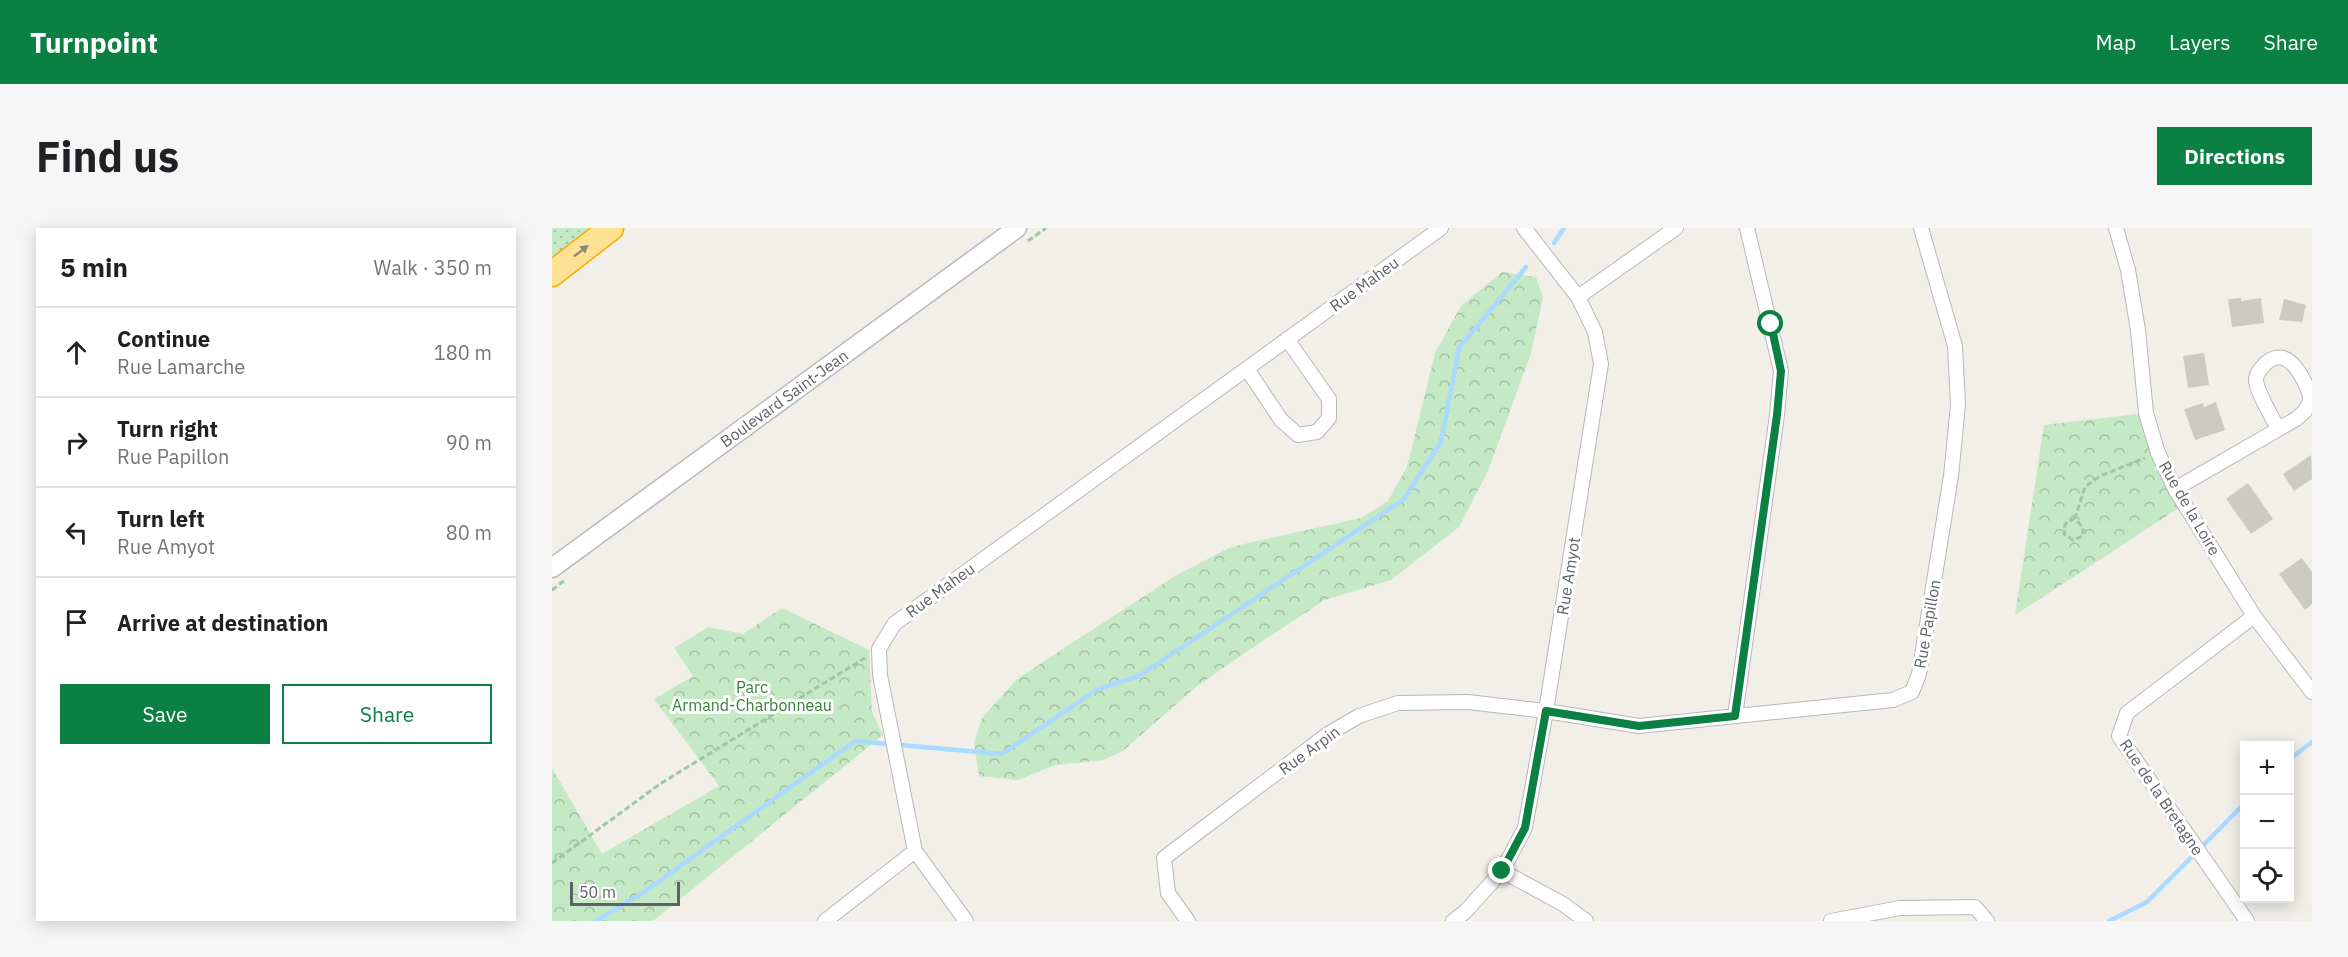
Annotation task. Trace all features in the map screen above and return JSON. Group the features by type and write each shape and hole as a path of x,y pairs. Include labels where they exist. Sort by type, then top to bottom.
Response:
{"highway":[{"path":"552,274 611,228"}],"street":[{"name":"Boulevard Saint-Jean","path":"552,568 1017,228"},
{"name":"Rue Maheu","path":"879,650 894,624 1441,228"},
{"name":"Rue Amyot","path":"1453,921 1465,912 1502,871 1525,828 1546,711 1601,364 1595,332 1578,297 1524,228"},
{"path":"1578,297 1676,228"},
{"path":"1735,716 1781,371 1747,228"},
{"name":"Rue Papillon","path":"1546,711 1639,726 1893,700 1912,692 1919,674 1951,476 1958,405 1955,346 1921,228"},
{"name":"Rue de la Loire","path":"2116,228 2128,270 2138,330 2146,413 2158,453 2175,489 2254,616 2312,693"},
{"path":"1247,369 1281,420 1298,435 1317,432 1329,418 1329,399 1287,339"},
{"path":"2175,489 2278,429 2305,411 2311,399 2294,364 2283,359 2271,359 2261,368 2256,377 2257,387 2278,429"},
{"name":"Rue de la Bretagne","path":"2247,921 2119,736 2127,713 2254,616"},
{"path":"879,650 880,675 915,851 966,921"},
{"name":"Rue Arpin","path":"1188,921 1168,893 1164,858 1335,730 1359,716 1398,703 1468,702 1546,711"},
{"path":"825,921 915,851"},
{"path":"1502,871 1563,904 1586,921"},
{"path":"1831,921 1900,908 1975,908 1987,921"}],"path":[{"path":"2075,518 2083,528 2083,536 2073,540 2064,534 2065,524 2075,518 2085,487 2100,476 2158,453"},
{"path":"552,863 660,784 879,650"}],"green space":[{"path":"552,228 591,228 552,257"},
{"path":"1502,272 1536,277 1543,298 1531,353 1488,471 1459,527 1391,580 1325,600 1257,645 1197,686 1124,750 1104,760 1055,765 1018,780 979,776 974,743 982,718 1017,679 1175,576 1231,547 1361,518 1388,501 1407,467 1435,353 1461,306"},
{"path":"2146,413 2185,504 2015,615 2044,425"},
{"name":"Parc Armand-Charbonneau","path":"782,608 869,650 872,712 883,735 653,921 552,921 552,768 602,854 719,786 654,699 693,676 674,648 708,627 743,634"}],"building":[{"path":"2241,298 2241,301 2261,298 2264,323 2232,327 2228,299"},
{"path":"2284,299 2306,305 2302,322 2279,320"},
{"path":"2204,353 2209,385 2188,388 2183,356"},
{"path":"2216,402 2225,430 2195,440 2184,409 2203,403 2204,407"},
{"path":"2311,455 2312,479 2294,491 2283,474"},
{"path":"2248,483 2273,519 2251,534 2226,499"},
{"path":"2302,558 2312,572 2312,604 2305,610 2279,574"}],"waterway":[{"path":"1554,243 1564,228"},
{"path":"596,921 644,892 855,741 1002,754 1098,689 1139,676 1403,500 1441,442 1459,348 1526,267"},
{"path":"2294,756 2312,742"},
{"path":"2109,921 2147,902 2240,808"}],"route":[{"path":"1502,871 1525,828 1546,711 1639,726 1735,716 1777,415 1781,371 1771,324"}]}
